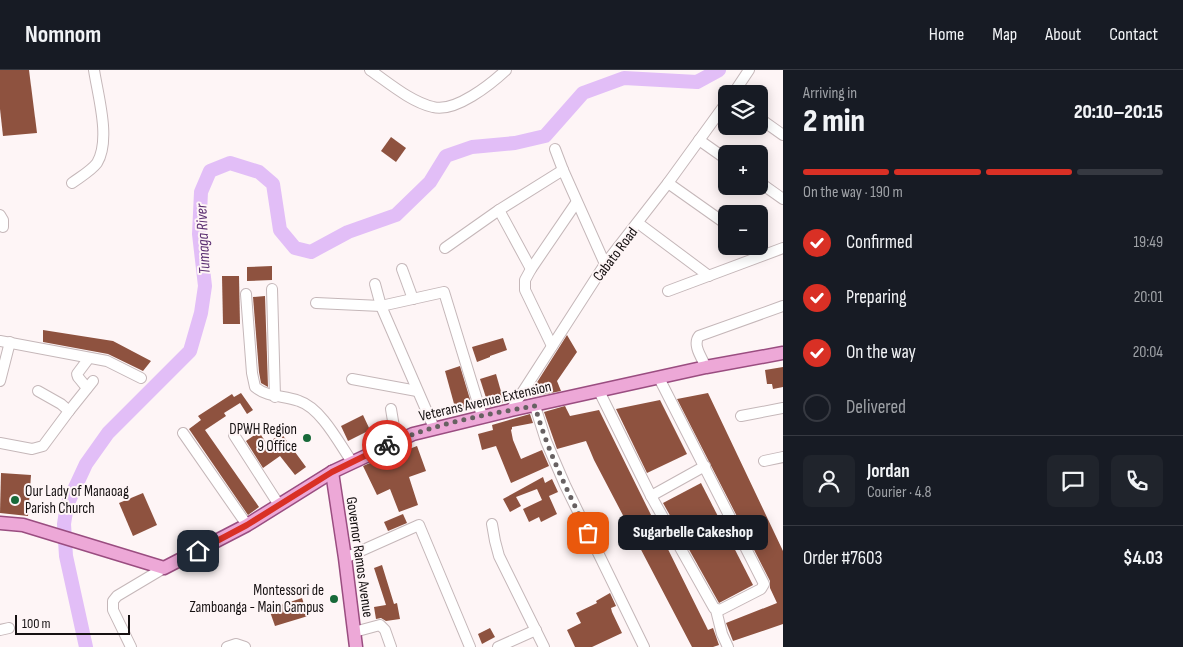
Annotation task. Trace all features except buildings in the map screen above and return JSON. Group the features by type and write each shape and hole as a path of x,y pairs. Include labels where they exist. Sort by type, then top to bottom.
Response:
{"main road":[{"name":"Veterans Avenue Extension","path":"164,568 247,525 332,472 398,440 434,428 482,416 535,406 706,367 783,353"},
{"name":"Governor Ramos Avenue","path":"332,472 356,647"},
{"path":"0,523 23,525 164,568"}],"street":[{"path":"72,183 96,164 102,151 103,127 94,70"},
{"path":"370,70 412,98 434,108 459,104 498,78 506,70"},
{"path":"739,85 749,70"},
{"name":"Cabato Road","path":"511,410 604,264 668,184 718,114"},
{"path":"768,124 783,135"},
{"path":"699,140 718,153"},
{"path":"555,149 604,264"},
{"path":"445,248 499,210 563,170"},
{"path":"668,184 718,218"},
{"path":"768,188 783,199"},
{"path":"552,346 526,290 526,280 531,269 576,202"},
{"path":"499,210 531,269"},
{"path":"0,214 3,227"},
{"path":"638,223 709,276"},
{"path":"668,291 782,248"},
{"path":"402,269 413,299"},
{"path":"375,284 381,306 434,428"},
{"path":"272,289 275,397"},
{"path":"316,303 381,306 444,292 482,416"},
{"path":"246,294 254,384 263,393 306,403 325,422 352,462"},
{"path":"706,367 696,346 699,336 783,306"},
{"path":"0,381 5,342 108,361 141,378"},
{"path":"0,443 32,449 43,446 90,385 78,377 77,374 88,358"},
{"path":"659,378 764,584 762,589 720,610 716,610"},
{"path":"352,379 417,391"},
{"path":"38,391 69,410"},
{"path":"599,391 651,496 716,610 722,634 728,647"},
{"path":"535,406 546,441 565,485 644,647"},
{"path":"741,416 783,408"},
{"path":"391,409 398,440"},
{"path":"183,434 247,525"},
{"path":"234,434 279,505"},
{"path":"764,460 783,457"},
{"path":"651,496 705,466"},
{"path":"492,524 499,556 544,647"},
{"path":"345,558 419,525 470,647"},
{"path":"130,647 114,610 113,601 117,596 164,568"},
{"path":"354,632 380,625 385,630 391,647"},
{"path":"498,647 536,630"},
{"path":"228,647 236,644 245,647"}],"waterway":[{"name":"Tumaga River","path":"86,647 66,556 64,524 67,505 86,464 108,433 190,351 201,313 205,286 199,234 201,192 210,171 230,163 259,172 273,184 280,230 295,248 311,252 348,232 396,215 430,182 446,156 472,147 515,143 545,136 583,93 624,78 697,82 719,70"}],"way so far":[{"path":"387,445 413,434 434,428 482,416 535,406 546,441 588,533"}],"place":[{"name":"DPWH Region 9 Office","path":"307,438"},
{"name":"Our Lady of Manaoag Parish Church","path":"15,500"},
{"name":"Sugarbelle Cakeshop","path":"588,533"},
{"name":"Montessori de Zamboanga - Main Campus","path":"334,599"}],"route":[{"path":"198,551 247,525 332,472 387,445"}]}
